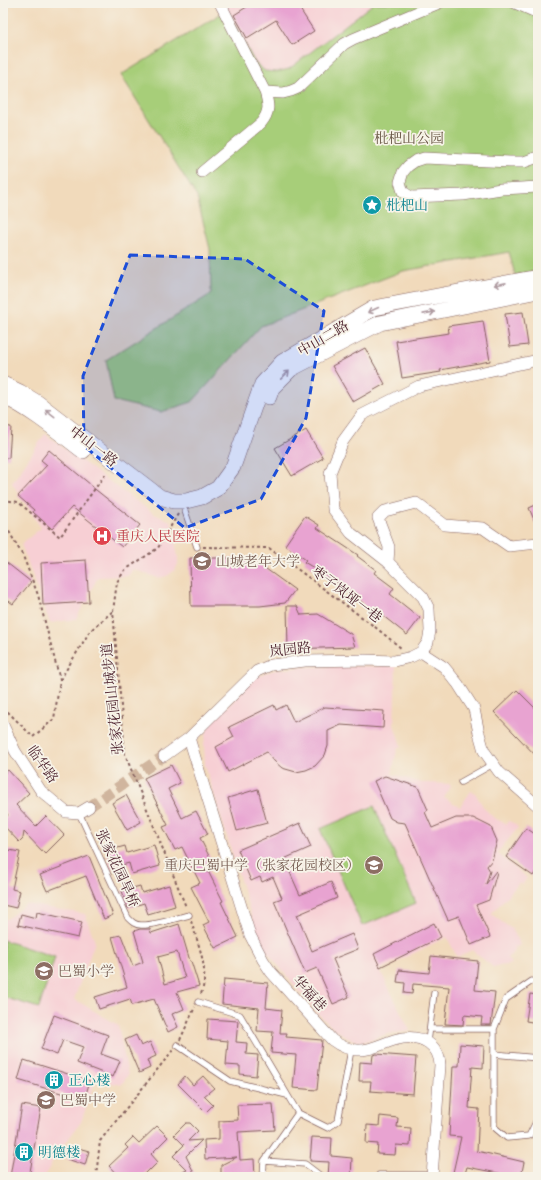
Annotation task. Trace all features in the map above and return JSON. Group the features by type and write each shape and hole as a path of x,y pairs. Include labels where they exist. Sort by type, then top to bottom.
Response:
{"main road":[{"name":"中山二路","path":"183,508 218,488 233,467 262,384 282,362 374,308 538,277"},
{"name":"中山二路","path":"183,508 201,508 217,499 236,479 252,443 272,388 291,369 380,322 538,291"},
{"name":"中山一路","path":"3,384 38,403 160,497 174,502 183,508"},
{"name":"中山一路","path":"3,396 16,402 32,413 160,507 166,510 183,508"}],"street":[{"path":"202,172 262,123 269,108 265,92 220,3"},
{"path":"265,92 291,92 304,83 344,44 439,3"},
{"path":"515,3 538,13"},
{"path":"538,157 524,162 424,158 415,161 408,166 403,172 400,182 403,192 411,197 462,195 500,189 538,187"},
{"path":"538,360 419,386 362,415 343,441 330,473 333,509 351,533 388,562 423,597 429,609 430,631 428,642 416,654 444,667 458,684 474,709 484,751 499,772 538,806"},
{"path":"388,562 389,546 378,518 385,511 416,503 445,525 482,528 509,546 538,543"},
{"name":"岚园路","path":"164,756 189,738 257,671 264,667 305,661 394,661 416,654"},
{"name":"临华路","path":"3,725 15,751 41,791 66,812 79,813"},
{"name":"华福巷","path":"189,738 250,935 256,948 271,972 332,1040 341,1046 352,1050"},
{"path":"79,813 90,807"},
{"path":"352,1050 365,1050 402,1038 418,1039 428,1042 438,1053 440,1065 432,1176"}],"lane":[{"path":"183,508 198,547"},
{"path":"461,782 493,764"},
{"name":"张家花园旱桥","path":"79,813 128,918 133,923 141,925 150,924 189,915"},
{"path":"538,983 532,981 506,999 494,1030 494,1127 507,1138 529,1136 538,1118"},
{"path":"428,1042 434,993"},
{"path":"198,1002 240,1015 298,1113 328,1128 338,1121 352,1050"},
{"path":"430,1029 494,1030"},
{"path":"177,1045 230,1081 287,1095"},
{"path":"494,1054 538,1058"},
{"path":"263,1177 264,1161 298,1113"},
{"path":"264,1161 305,1164 322,1177"},
{"path":"378,1177 379,1175 432,1176"}],"path":[{"path":"3,500 18,502 60,537 109,470"},
{"name":"张家花园山城步道","path":"96,1177 100,1141 177,1045 202,993 204,963 189,915 125,754 113,611 117,582 125,570 158,548 183,508"},
{"path":"3,521 24,556 38,595 60,680"},
{"name":"枣子岚垭一巷","path":"198,547 269,548 374,627 416,654"},
{"path":"3,712 8,712 33,737 54,719 60,680 90,631 113,611"}],"highlighted area":[{"path":"130,255 245,259 324,311 306,418 261,499 185,528 84,446 83,376"}],"shaded area":[{"path":"223,3 374,3 289,69 277,72 265,71 255,63"},
{"name":"重庆人民医院","path":"45,434 154,514 171,521 178,557 178,564 175,570 167,576 158,578 133,569 128,576 98,577 76,619 50,623 21,544 41,528 12,483"},
{"name":"重庆巴蜀中学（张家花园校区）","path":"396,666 394,725 401,746 397,749 392,774 422,783 449,784 451,786 444,797 460,807 471,791 475,793 484,808 494,818 507,824 509,821 515,824 518,828 497,853 527,878 522,885 519,883 491,914 513,930 520,945 514,948 516,950 507,958 512,964 493,967 472,950 457,957 447,937 380,970 410,1031 387,1034 363,1042 355,1041 334,1029 317,1013 265,949 255,928 205,765 204,743 208,727 255,678 265,673 275,670 305,667"},
{"name":"巴蜀小学","path":"26,904 85,914 95,942 74,999 118,1025 128,1075 121,1085 96,1079 81,1122 55,1157 44,1177 3,1177 3,919 7,919"}],"green space":[{"name":"枇杷山公园","path":"374,3 529,3 538,9 538,271 515,275 509,252 403,271 261,326 192,402 161,412 114,401 106,360 211,294 210,249 197,197 121,75 227,10 255,63 265,71 277,72 289,69"},
{"path":"374,806 416,903 362,926 320,829"},
{"path":"3,940 55,957 39,1008 3,997"}],"building":[{"path":"253,3 296,3 314,31 292,45 276,20 247,38 234,15"},
{"path":"523,312 528,345 510,347 505,314"},
{"path":"483,321 490,361 440,370 441,372 402,378 396,341 449,333 448,326"},
{"path":"365,348 385,384 353,402 332,366"},
{"path":"3,426 11,427 9,458 3,458"},
{"path":"306,430 323,458 292,476 275,448"},
{"path":"49,450 140,525 122,547 72,507 52,529 18,496 47,465 41,460"},
{"path":"538,504 538,529 529,508"},
{"path":"305,516 319,525 317,528 358,555 357,556 376,570 374,573 394,588 390,594 420,618 407,635 377,611 375,613 362,604 363,603 343,589 344,587 304,562 306,560 285,545"},
{"path":"190,558 251,558 295,590 285,603 260,606 191,606"},
{"path":"86,560 89,602 43,605 41,563"},
{"path":"7,563 31,582 13,604 3,597 3,568"},
{"path":"287,606 297,606 301,615 318,614 351,634 355,647 288,649"},
{"path":"517,690 538,711 538,758 494,712"},
{"path":"274,705 276,710 286,705 294,722 325,707 384,711 383,728 341,725 328,731 328,746 325,755 315,766 306,770 296,772 282,768 267,752 228,772 216,747 234,737 229,727"},
{"path":"171,765 180,783 168,789 182,818 196,811 208,834 200,838 215,868 208,871 223,901 221,902 238,937 215,948 203,925 209,922 191,887 200,883 182,847 175,850 163,827 168,825 144,778"},
{"path":"8,770 29,793 16,805 36,826 46,816 64,835 45,854 24,832 23,838 19,842 3,825 3,820 8,815 3,809 3,774"},
{"path":"385,776 418,787 428,810 425,812 432,828 456,818 473,818 491,827 497,841 492,860 487,866 490,871 486,884 496,871 497,872 489,900 476,905 490,937 471,945 459,916 448,920 405,823 397,822 390,818 374,781"},
{"path":"258,789 267,823 237,831 228,798"},
{"path":"126,795 141,822 127,830 112,803"},
{"path":"300,823 311,847 284,859 300,895 331,882 337,898 297,915 312,951 352,934 358,949 333,959 349,997 333,1004 317,968 305,973 274,901 282,898 273,877 262,882 260,877 251,881 238,850"},
{"path":"526,828 538,836 538,868 533,876 506,857"},
{"path":"154,845 160,866 132,874 129,863 111,868 107,851 125,846 127,853"},
{"path":"3,849 20,852 12,889 20,891 16,908 3,905"},
{"path":"89,856 113,915 104,919 86,876 47,891 40,875"},
{"path":"169,885 175,906 148,914 144,903 128,908 122,891 140,886 142,893"},
{"path":"37,912 82,922 78,938 18,925 21,914 36,918"},
{"path":"434,923 441,937 380,967 374,954"},
{"path":"179,924 199,986 177,992 184,1009 172,1014 178,1027 168,1032 154,999 132,1005 130,999 99,1009 95,997 127,987 112,937 121,935 133,966 143,962 134,931 140,929 150,929 151,933","holes":["177,952 185,978 165,984 158,957"]},
{"path":"431,956 478,961 475,990 495,992 491,1025 481,1025 482,1017 464,1015 463,1025 445,1024 449,987 413,984 412,994 404,993 405,983 397,982 399,970 429,973"},
{"path":"224,979 268,983 266,1008 282,1010 280,1033 287,1033 286,1037 322,1040 317,1090 293,1088 296,1055 271,1053 273,1032 257,1031 259,1008 222,1004"},
{"path":"530,994 538,995 538,1023 526,1021"},
{"path":"54,1015 108,1035 101,1054 120,1061 113,1077 77,1063 83,1047 63,1040 57,1055 41,1049"},
{"path":"208,1019 238,1021 236,1042 247,1043 246,1054 258,1055 256,1076 240,1074 240,1066 226,1065 228,1041 207,1039"},
{"path":"136,1035 141,1046 150,1042 156,1056 147,1060 150,1068 139,1073 125,1040"},
{"path":"460,1044 484,1046 483,1068 472,1067 469,1108 479,1109 477,1151 524,1162 521,1177 502,1177 503,1174 467,1167 464,1177 452,1177 461,1137 449,1136 453,1066 459,1066"},
{"path":"373,1055 416,1057 413,1094 370,1091 371,1081 359,1081 360,1062 372,1063"},
{"name":"正心楼","path":"24,1060 90,1081 84,1100 18,1080"},
{"path":"185,1076 193,1085 203,1076 214,1088 204,1096 213,1105 206,1112 178,1084"},
{"path":"273,1104 275,1130 238,1132 240,1160 254,1159 255,1177 221,1177 221,1165 237,1157 205,1159 204,1140 219,1139 219,1121 238,1120 237,1105"},
{"name":"明德楼","path":"22,1105 41,1108 29,1177 10,1177"},
{"path":"380,1116 398,1118 397,1127 411,1128 410,1146 396,1145 395,1155 377,1154 378,1144 366,1143 367,1125 379,1126"},
{"path":"186,1123 190,1123 198,1131 188,1141 202,1140 186,1156 196,1177 172,1177 187,1170 173,1156 184,1145 174,1135"},
{"path":"157,1126 168,1137 151,1154 158,1162 141,1177 119,1177 109,1166 128,1148 125,1145 133,1137 139,1143"},
{"path":"312,1137 332,1138 331,1156 352,1158 351,1177 328,1177 329,1162 310,1161"},
{"path":"71,1146 89,1151 85,1165 67,1159"}],"tunnel":[{"path":"89,807 164,756"}],"place":[{"name":"枇杷山","path":"372,205"},
{"name":"重庆人民医院","path":"102,536"},
{"name":"山城老年大学","path":"202,561"},
{"name":"重庆巴蜀中学（张家花园校区）","path":"374,865"},
{"name":"巴蜀小学","path":"44,971"},
{"name":"正心楼","path":"54,1080"},
{"name":"巴蜀中学","path":"46,1100"},
{"name":"明德楼","path":"24,1152"}]}
